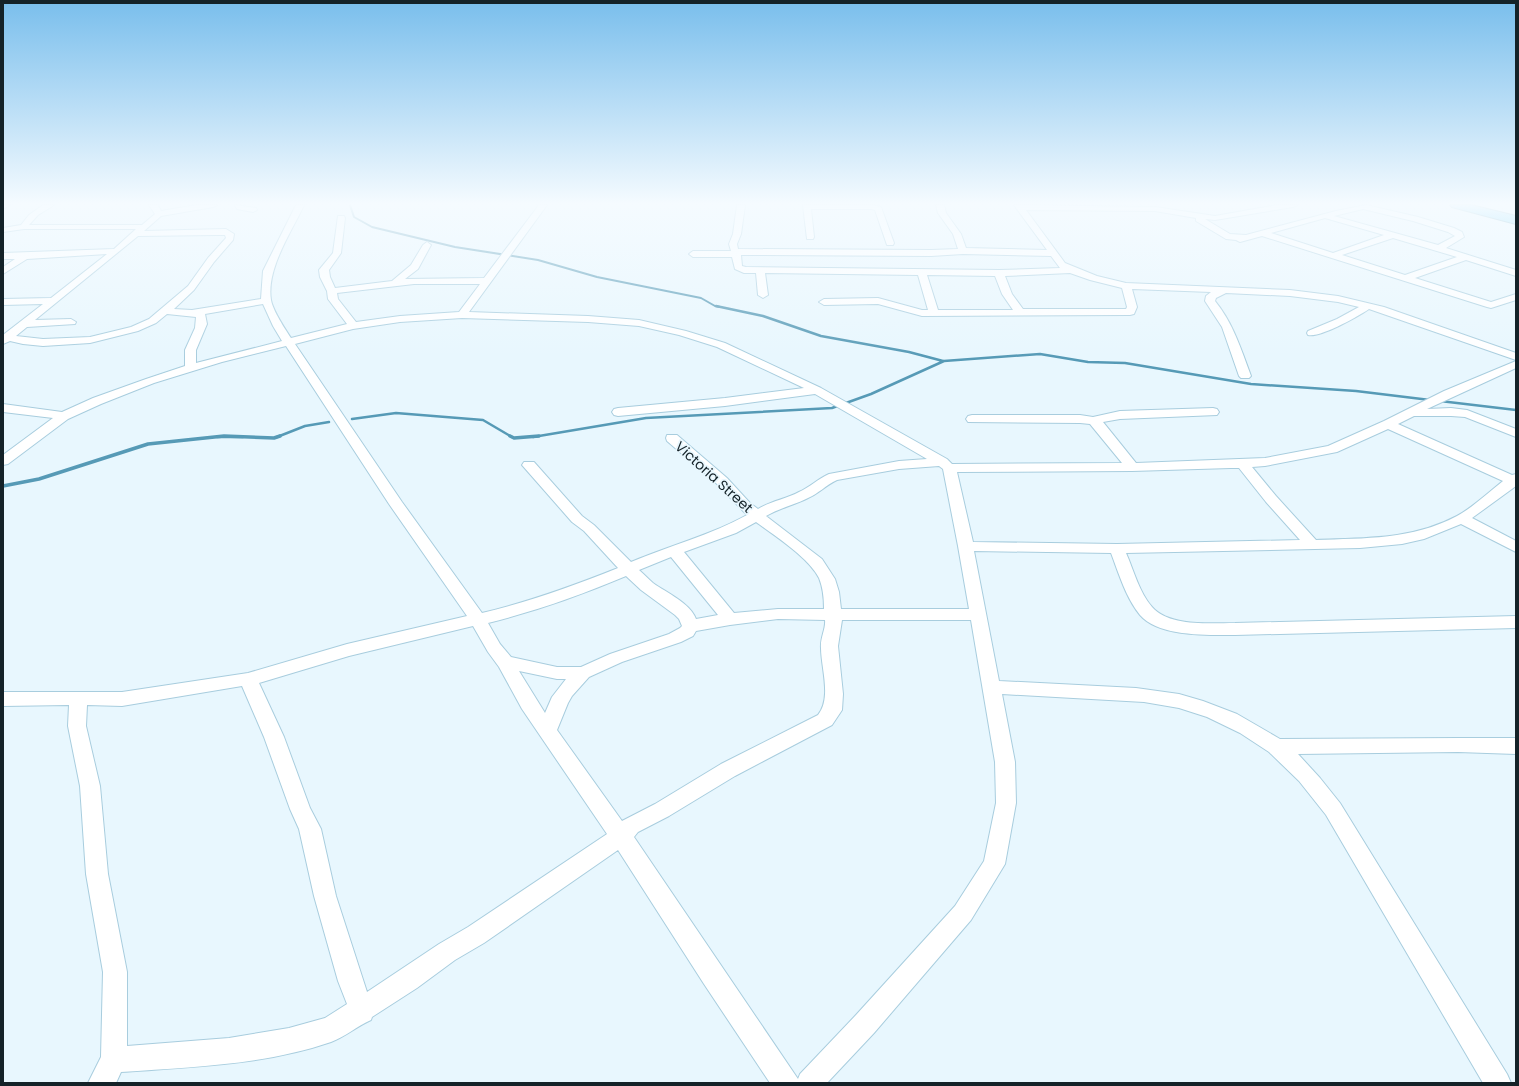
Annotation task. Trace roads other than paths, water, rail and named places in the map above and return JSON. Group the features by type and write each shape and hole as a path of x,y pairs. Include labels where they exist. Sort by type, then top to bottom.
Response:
{"street":[{"path":"3,256 31,256"},
{"path":"3,271 25,256"},
{"path":"5,339 110,256"},
{"path":"5,339 39,343 106,336 146,325 159,318 191,288 215,256"},
{"path":"275,256 268,271 266,302 287,342 396,504 478,620 529,704 621,836 713,976 786,1083"},
{"path":"335,256 324,270 325,278 332,291 333,299 353,326"},
{"path":"395,282 415,267 421,256"},
{"path":"462,315 505,256"},
{"path":"737,256 738,267 740,269 760,270 999,273 1070,270"},
{"path":"1053,256 1062,265 1070,270 1103,281 1126,286 1307,294 1368,306 1516,357"},
{"path":"1337,256 1491,305 1516,297"},
{"path":"1461,256 1516,272"},
{"path":"1406,278 1465,257"},
{"path":"760,270 763,295"},
{"path":"922,272 927,294 934,312"},
{"path":"999,273 1008,294 1020,312"},
{"path":"332,291 395,282 487,280"},
{"path":"824,302 870,300 922,313 1130,312 1132,307 1126,286"},
{"path":"1225,290 1211,296 1210,301 1223,318 1228,328 1244,376"},
{"path":"180,298 190,312 201,315 203,321 199,336 190,349 192,367"},
{"path":"3,302 52,301"},
{"path":"166,311 190,312 266,302"},
{"path":"1312,333 1332,326 1368,306"},
{"path":"3,461 64,416 150,380 192,367 353,326 400,319 462,315 588,319 639,323 682,333 721,345 817,390 946,465 966,546 977,615 993,687 1005,762 1006,803 994,864 962,913 865,1024 809,1083"},
{"path":"23,324 71,322"},
{"path":"3,699 122,699 248,679 347,650 419,632 478,620 558,597 674,550 731,530 771,507 804,495 824,481 834,477 898,465 1132,467 1243,464 1285,459 1332,449 1516,364"},
{"path":"618,412 725,402 817,390"},
{"path":"3,408 64,416"},
{"path":"1416,411 1467,414 1516,432"},
{"path":"972,419 1070,419 1094,421 1120,415 1197,414 1213,412"},
{"path":"1094,421 1099,425 1132,467"},
{"path":"966,546 1117,549 1360,543 1402,540 1419,536 1462,519 1515,480 1388,424"},
{"name":"Victoria Street","path":"114,1060 229,1051 289,1041 331,1029 415,976 447,952 476,935 621,836 631,826 662,810 715,778 825,720 833,710 834,702 829,646 834,623 827,579 816,562 797,545 737,499 722,481 672,438"},
{"path":"1243,464 1312,544"},
{"path":"530,465 577,519 589,528 647,586 681,611 687,618 690,626 687,632 675,638 616,658 583,673 566,691 559,702 547,731"},
{"path":"1462,519 1516,547"},
{"path":"1117,549 1146,611 1156,619 1168,624 1235,630 1516,622"},
{"path":"674,550 730,619"},
{"path":"690,626 730,619 778,614 977,615"},
{"path":"506,664 522,665 557,673 583,673"},
{"path":"248,679 274,737 300,808 310,829 325,896 336,935 350,981 362,1010"},
{"path":"993,687 1146,695 1184,703 1207,709 1256,734 1276,747 1311,781 1333,809 1498,1083"},
{"path":"78,698 78,726 90,786 97,874 115,972 114,1060 101,1083"},
{"path":"1276,747 1458,745 1516,746"}],"waterway":[{"path":"510,256 538,260 597,277 701,298 715,306 720,307"},
{"path":"716,306 763,316 821,336 909,352 943,361"},
{"path":"539,436 646,418 832,408 871,394 944,361 1040,354 1088,362 1125,363 1251,384 1356,391 1430,400"},
{"path":"1440,401 1516,410"},
{"path":"352,419 396,413 483,420 512,437"},
{"path":"277,437 305,426 329,422"},
{"path":"3,486 39,479 148,444 224,436 277,437"},
{"path":"512,437 539,436"},
{"path":"533,437 539,436"},
{"path":"217,437 243,437"}]}
